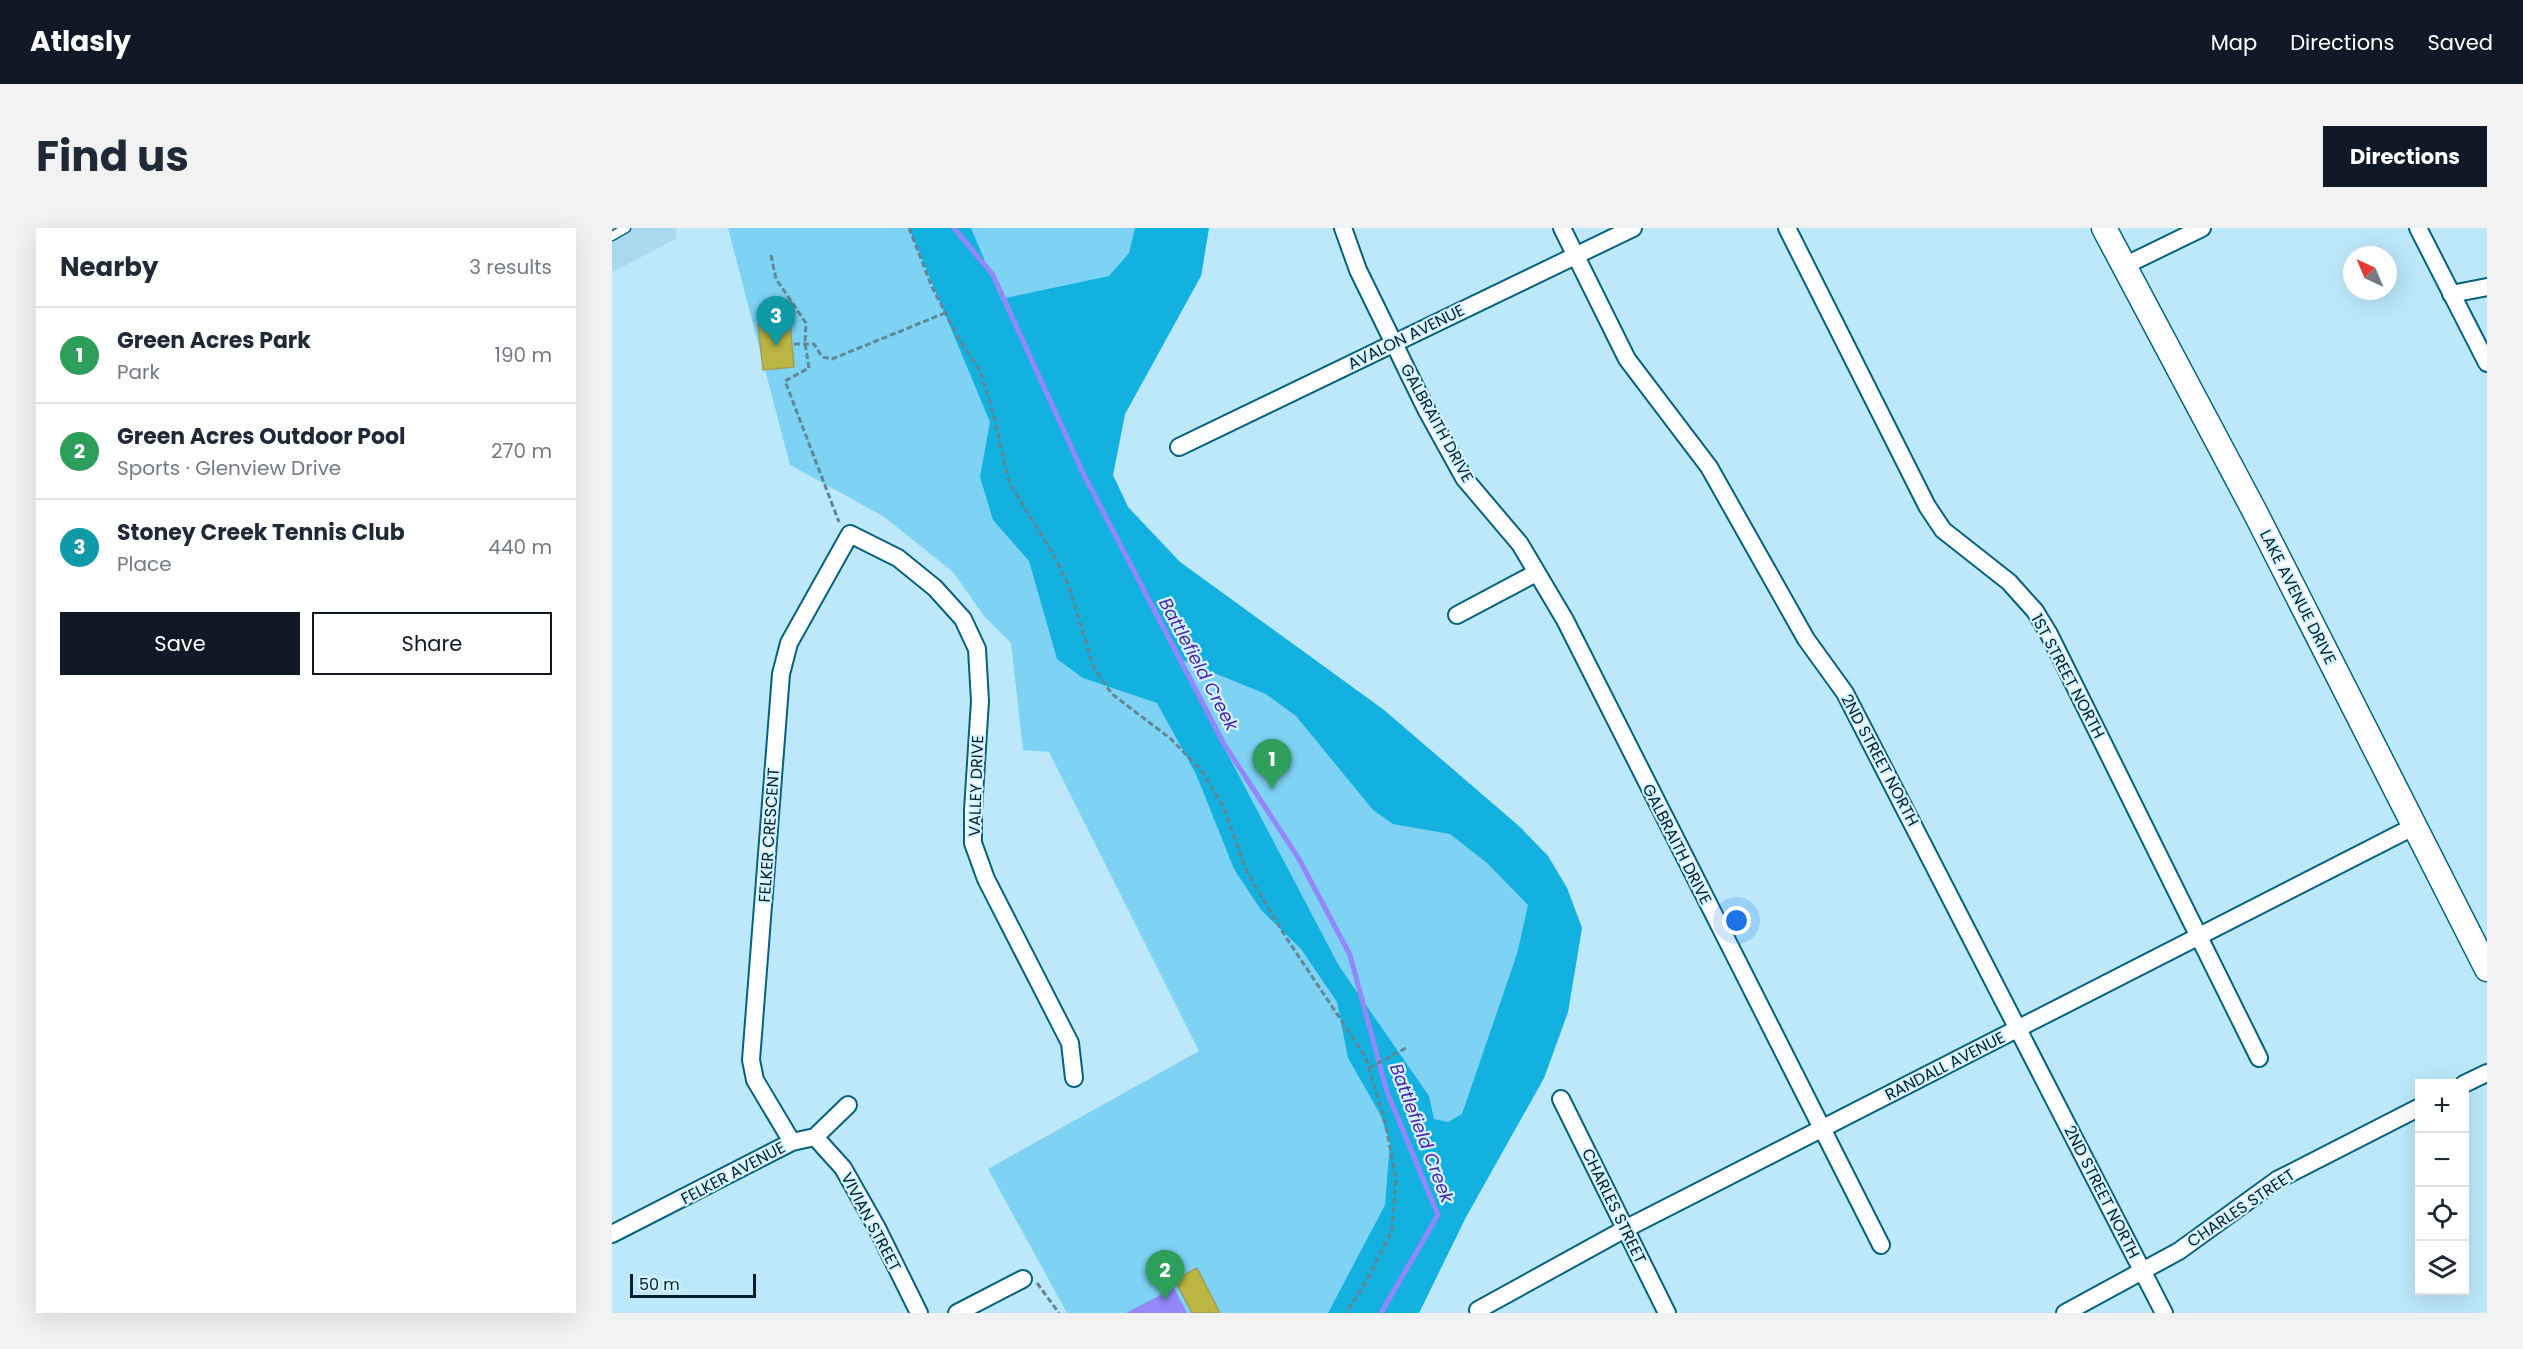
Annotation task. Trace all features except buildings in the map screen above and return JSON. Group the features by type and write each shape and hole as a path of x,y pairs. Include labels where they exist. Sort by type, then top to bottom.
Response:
{"street":[{"name":"GALBRAITH DRIVE","path":"1343,228 1358,270 1427,411 1464,478 1520,544 1565,620 1881,1245"},
{"name":"2ND STREET NORTH","path":"1562,228 1627,359 1708,467 1800,631 1845,693 2164,1313"},
{"name":"AVALON AVENUE","path":"1179,447 1633,228"},
{"name":"1ST STREET NORTH","path":"1787,228 1943,530 2009,582 2035,611 2049,634 2259,1058"},
{"name":"LAKE AVENUE DRIVE","path":"2104,228 2256,514 2487,969"},
{"path":"2124,266 2202,228"},
{"path":"2418,228 2487,363"},
{"path":"2451,294 2487,287"},
{"name":"VALLEY DRIVE","path":"850,534 898,558 935,588 963,619 977,650 980,700 973,843 986,879 1070,1043 1074,1078"},
{"name":"FELKER CRESCENT","path":"792,1142 755,1080 751,1060 781,674 789,643 850,534"},
{"path":"1457,615 1536,573"},
{"name":"RANDALL AVENUE","path":"1478,1310 1624,1229 2415,826"},
{"path":"2469,1082 2487,1073"},
{"name":"CHARLES STREET","path":"1561,1099 1667,1313"},
{"path":"815,1137 848,1105"},
{"name":"CHARLES STREET","path":"2065,1313 2179,1251 2277,1180 2415,1110"},
{"name":"FELKER AVENUE","path":"612,1234 792,1142 815,1137"},
{"name":"VIVIAN STREET","path":"815,1137 843,1168 877,1228 919,1313"},
{"path":"957,1313 1023,1279"}],"lane":[{"path":"612,236 626,228"}],"path":[{"path":"909,228 945,313 958,339 980,371 994,416 1009,482 1052,552 1068,584 1094,668 1112,694 1171,739 1201,770 1223,806 1247,872 1287,939 1365,1056 1385,1121 1396,1178 1392,1230 1366,1282 1346,1313"},
{"path":"771,255 776,279 806,323 805,343 809,368 785,381 841,528 850,534"},
{"path":"779,318 792,302"},
{"path":"794,344 814,344 822,357 832,359 945,313"},
{"path":"1369,1068 1406,1048"},
{"path":"1023,1279 1039,1284 1059,1313"}],"shaded area":[{"path":"612,228 677,228 676,239 612,272"},
{"path":"728,228 1209,228 1201,276 1125,414 1113,475 1128,507 1180,562 1384,710 1520,827 1548,856 1567,888 1582,928 1568,1012 1544,1078 1466,1217 1419,1313 1067,1313 988,1169 1199,1051 1049,752 1023,750 1011,643 984,616 953,572 883,516 790,465"},
{"path":"909,228 971,228 1001,299 1109,276 1129,253 1135,228 1209,228 1201,276 1125,414 1113,475 1128,507 1180,562 1384,710 1520,827 1548,856 1567,888 1582,928 1568,1012 1544,1078 1466,1217 1419,1313 1328,1313 1385,1205 1390,1142 1380,1114 1348,1058 1337,1002 1301,949 1261,910 1234,869 1196,774 1157,703 1083,678 1057,659 1029,561 993,520 980,477 990,422","holes":["1177,658 1266,694 1296,716 1373,810 1393,824 1450,834 1487,863 1528,905 1517,954 1462,1114 1448,1122 1434,1119 1429,1096 1339,966"]},
{"path":"1174,1288 1187,1313 1126,1313"}],"waterway":[{"name":"Battlefield Creek","path":"954,228 993,275 1084,475 1224,744 1299,859 1350,955 1387,1092 1438,1215 1381,1313"}],"place":[{"name":"Stoney Creek Tennis Club","path":"776,346"},
{"name":"Green Acres Park","path":"1272,789"},
{"name":"Green Acres Outdoor Pool","path":"1165,1300"}]}
